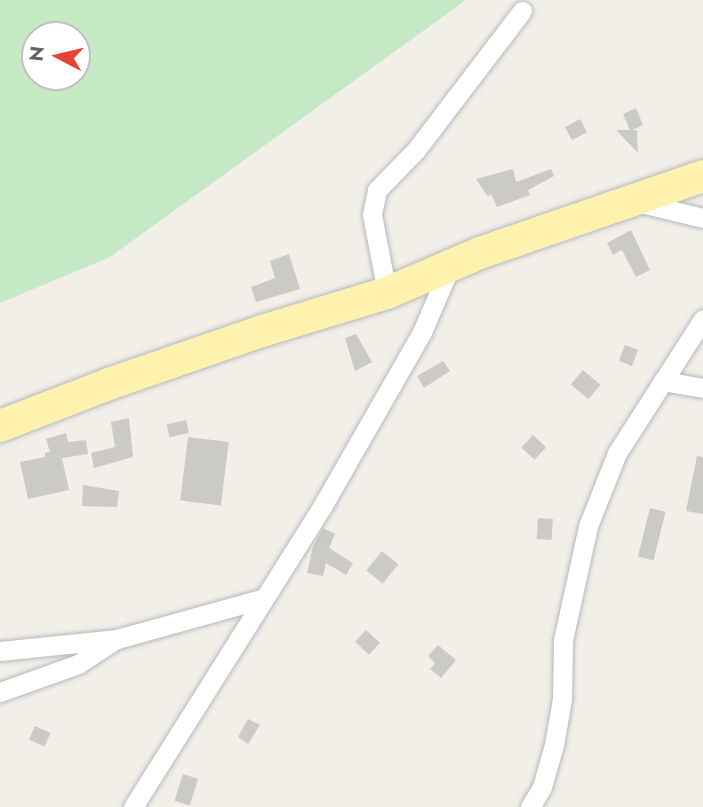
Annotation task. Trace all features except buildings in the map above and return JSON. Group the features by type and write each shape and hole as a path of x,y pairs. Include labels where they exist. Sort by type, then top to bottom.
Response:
{"main road":[{"path":"0,426 109,384 262,331 387,293 629,200 703,176"}],"street":[{"path":"387,293 372,214 377,190 416,150 522,11"},
{"path":"629,200 703,218"},
{"path":"133,807 261,599 323,505 422,332 450,267"},
{"path":"530,807 542,787 554,745 562,699 563,640 589,526 617,453 703,319"},
{"path":"663,381 703,388"},
{"path":"0,651 117,639 261,599"},
{"path":"0,692 78,664 117,639"}],"green space":[{"path":"0,0 466,0 110,257 0,303"}]}
